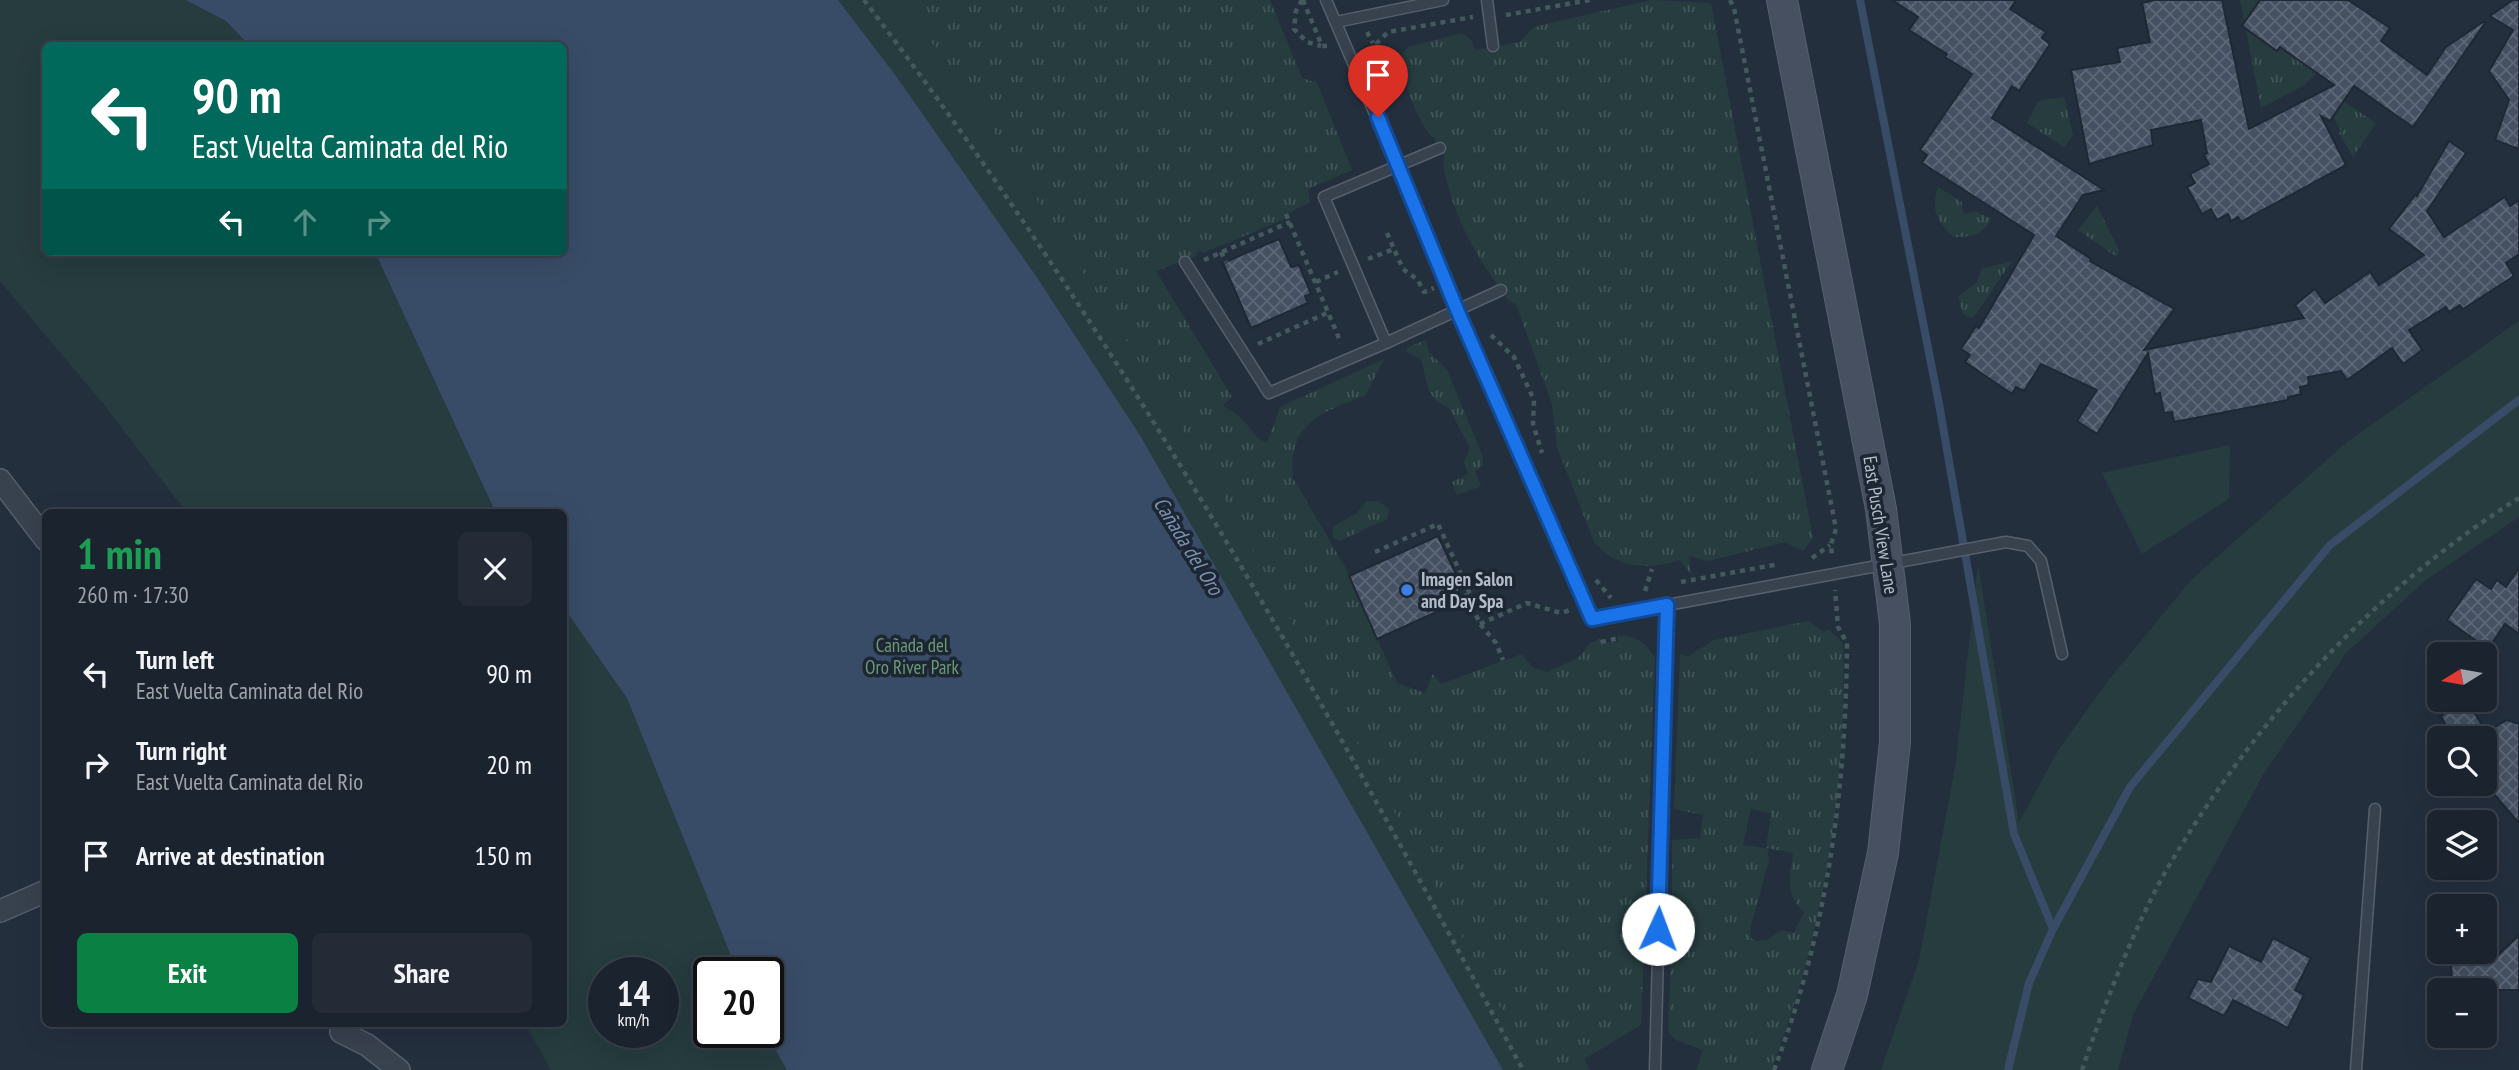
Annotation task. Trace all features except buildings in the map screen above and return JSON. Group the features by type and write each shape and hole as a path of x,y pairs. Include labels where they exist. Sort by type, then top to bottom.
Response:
{"main road":[{"name":"East Pusch View Lane","path":"1782,0 1881,509 1895,624 1896,698 1892,782 1868,925 1852,995 1827,1064"}],"street":[{"path":"0,480 42,535"},
{"path":"0,911 42,893"},
{"path":"341,1032 368,1045 399,1070"}],"lane":[{"path":"1326,0 1592,619 1992,543 2028,546 2041,561 2062,654"},
{"path":"1336,22 1443,0"},
{"path":"1487,0 1493,46"},
{"path":"1386,343 1324,197 1440,148"},
{"path":"1185,262 1269,393 1458,312 1501,290"},
{"path":"1655,1070 1667,605"},
{"path":"2356,1070 2375,809"}],"path":[{"path":"864,0 926,81 1059,272 1159,428 1445,926 1523,1070"},
{"path":"1302,0 1296,11 1294,29 1307,42 1322,46"},
{"path":"1375,70 1373,51 1388,32 1590,0"},
{"path":"1730,0 1734,8 1836,529 1831,544 1838,627 1847,643 1840,806 1825,899 1810,963 1774,1070"},
{"path":"1286,214 1348,359"},
{"path":"1204,260 1290,222"},
{"path":"1387,233 1403,269 1418,280 1424,292 1446,283"},
{"path":"1316,282 1394,249"},
{"path":"1221,253 1226,262"},
{"path":"1304,277 1312,274"},
{"path":"1476,303 1492,338 1514,357 1534,400 1533,424 1546,463"},
{"path":"1257,345 1329,312"},
{"path":"2082,1070 2124,963 2166,872 2203,812 2300,685 2382,602 2466,531 2519,498"},
{"path":"1375,552 1438,524 1471,596 1458,595"},
{"path":"1801,560 1814,558 1831,544"},
{"path":"1668,586 1787,562"},
{"path":"1653,569 1643,594 1656,590"},
{"path":"1591,572 1607,595 1618,599"},
{"path":"1467,596 1480,624 1496,643 1503,660"},
{"path":"1480,624 1527,603 1561,614 1585,603"},
{"path":"1604,617 1609,640"},
{"path":"1601,642 1619,638"}],"green space":[{"name":"Cañada del Oro River Park","path":"0,0 901,0 980,110 1218,486 1534,1070 551,1070 527,1027 567,1027 567,509 184,509 105,406 0,281"},
{"path":"873,0 1270,0 1302,78 1317,83 1352,170 1308,189 1310,202 1284,215 1285,219 1203,253 1201,250 1196,253 1197,256 1156,271 1232,397 1223,405 1240,417 1259,439 1267,443 1280,407 1384,359 1366,395 1322,414 1302,431 1293,459 1293,478 1345,567 1397,683 1425,693 1433,674 1441,684 1522,654 1532,667 1547,672 1578,658 1590,643 1600,639 1602,644 1618,641 1618,636 1640,641 1655,658 1641,1025 1584,1059 1590,1070 1531,1070"},
{"path":"1652,0 1711,3 1813,538 1803,551 1785,542 1708,561 1690,556 1692,575 1680,560 1645,566 1623,563 1594,542 1557,447 1552,404 1516,304 1509,301 1486,269 1459,218 1447,181 1443,162 1445,158 1414,107 1407,87 1402,54 1408,47 1462,33 1471,40 1475,50 1520,42 1533,28 1545,24"},
{"path":"2240,0 2260,0 2249,16 2288,36 2317,73 2304,85 2261,108"},
{"path":"2329,92 2376,123 2353,157 2339,133 2341,131 2333,116"},
{"path":"2064,97 2073,135 2064,147 2027,123 2038,101"},
{"path":"1938,187 1962,202 1962,210 1966,214 1976,211 1991,219 1988,225 1975,234 1953,237 1936,214"},
{"path":"2097,206 2119,250 2117,257 2078,230"},
{"path":"2012,261 1973,318 1963,314 1958,297 1977,282 1981,269"},
{"path":"2519,321 2519,517 2426,580 2346,653 2263,775 2133,1015 2118,1070 1881,1070 1919,960 1956,762 1978,564 2019,822 2059,749 2110,678 2192,579 2347,442"},
{"path":"1426,340 1428,351 1447,370 1483,457 1482,466 1475,471 1481,486 1457,495 1452,482 1468,474 1464,462 1470,448 1449,408 1437,402 1429,391 1421,359 1406,352 1408,347"},
{"path":"2230,445 2229,499 2142,554 2102,473"},
{"path":"1378,501 1389,509 1387,519 1339,541 1333,537 1333,527 1357,513 1366,502"},
{"path":"1808,621 1824,632 1828,629 1843,643 1841,752 1828,860 1805,966 1771,1070 1696,1070 1703,1050 1674,1039 1668,1030 1672,934 1680,940 1690,929 1679,919 1672,928 1672,840 1700,838 1703,815 1674,809 1680,654 1688,657 1714,640","holes":["1751,809 1771,813 1766,848 1743,845","1767,848 1793,853 1791,891 1804,912 1794,933 1782,930 1767,940 1756,941 1751,938 1750,930 1769,860"]}],"water":[{"name":"Cañada del Oro River Park","path":"186,0 838,0 896,76 1038,279 1141,437 1503,1070 787,1070 775,1048 784,1048 784,957 732,957 627,698 567,612 567,509 494,509 377,256 567,256 567,42 246,42 226,21"}],"waterway":[{"path":"1860,0 1939,404 2014,834 2053,929"},
{"path":"2008,1070 2029,983 2053,929 2130,787 2330,545 2519,400"}],"place":[{"name":"Imagen Salon and Day Spa","path":"1407,590"}],"route":[{"path":"1378,117 1458,312 1592,619 1667,605 1658,929"}],"water label":[{"name":"Cañada del Oro","path":"1188,546"}]}
